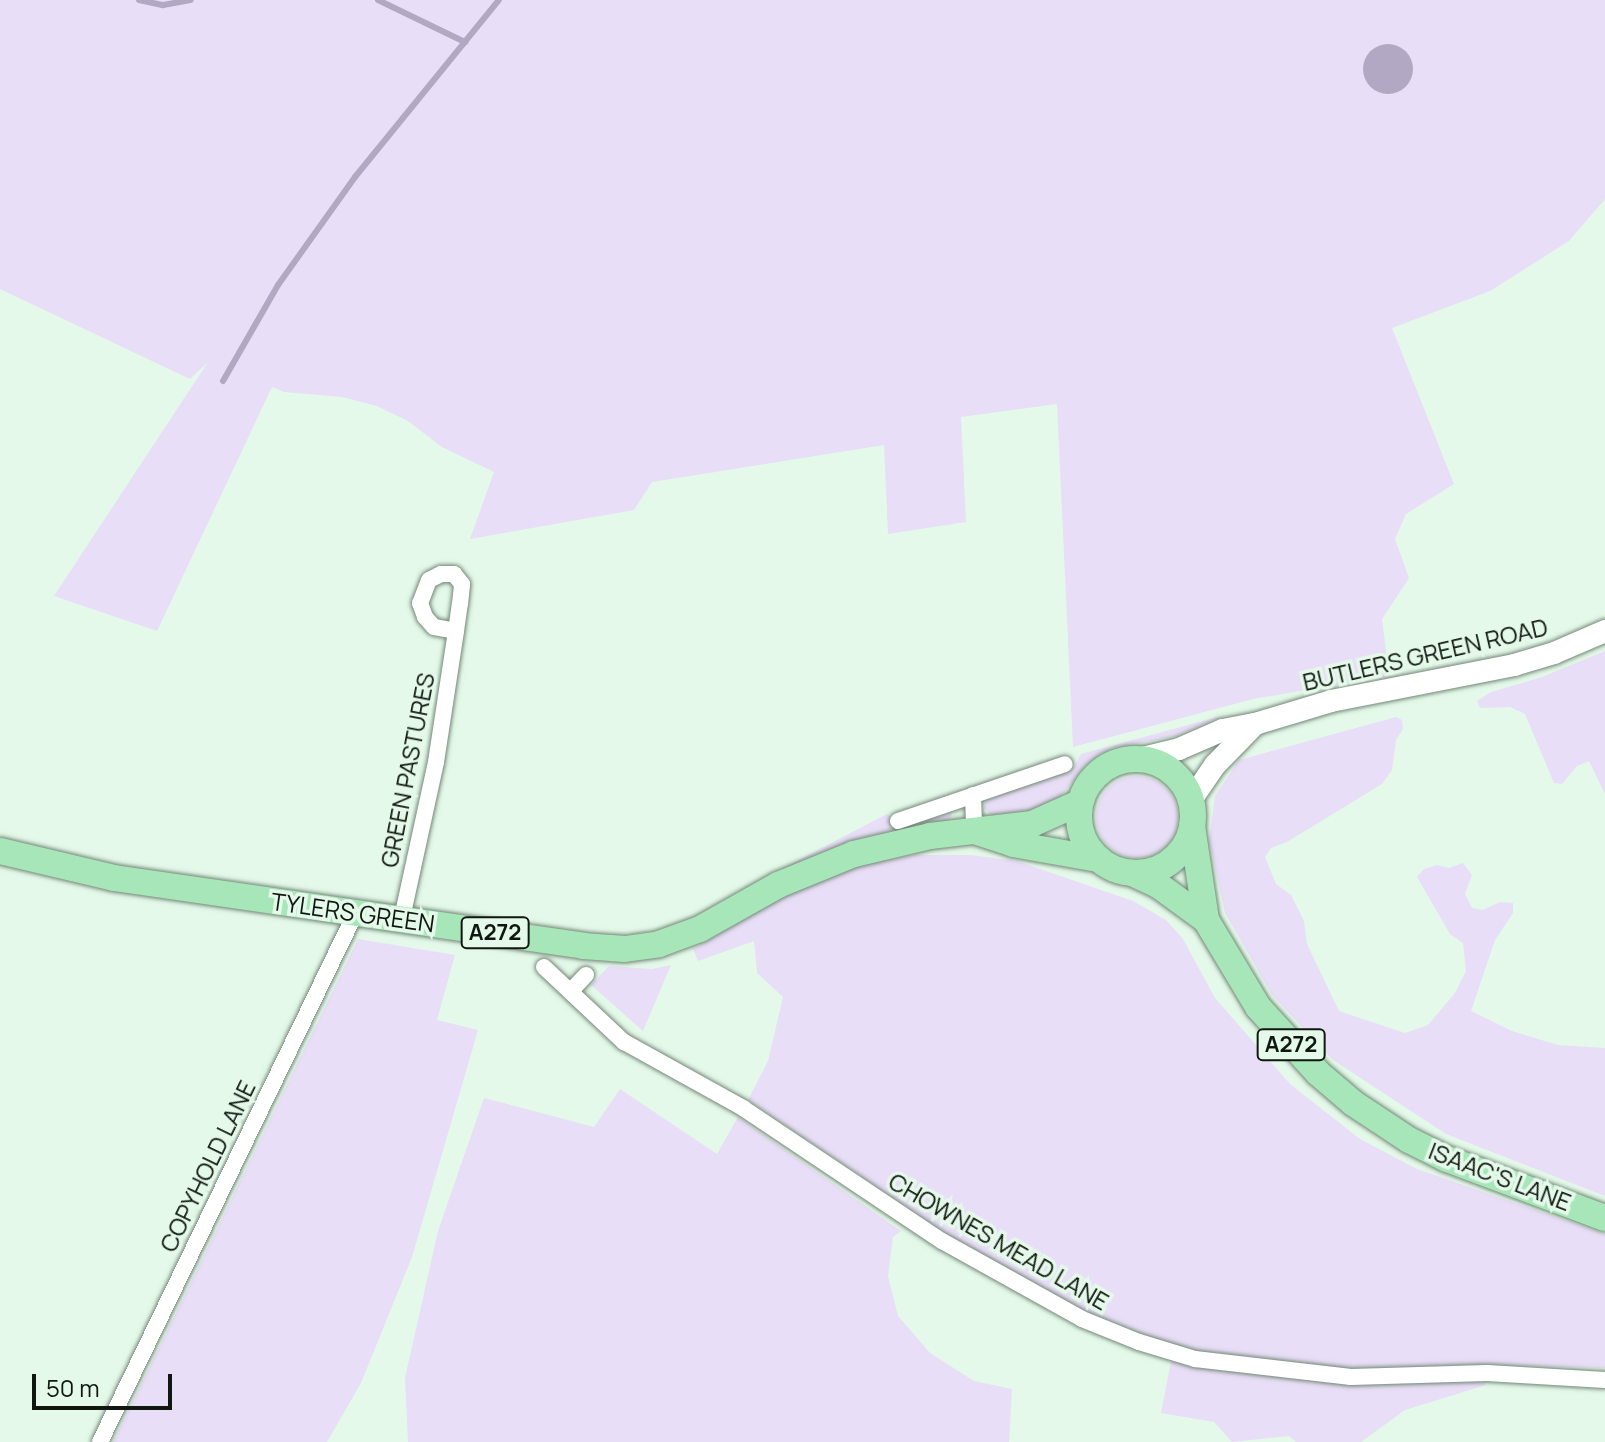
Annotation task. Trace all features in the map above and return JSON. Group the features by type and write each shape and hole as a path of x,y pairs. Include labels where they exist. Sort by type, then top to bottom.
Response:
{"highway":[{"path":"1143,758 1173,772 1192,813 1187,842 1164,866 1132,873 1098,859 1081,834 1079,803 1086,787 1110,764 1143,758"},
{"name":"TYLERS GREEN","path":"0,851 114,878 402,918 541,941 625,949 659,944 700,929 767,890 843,858 908,840 1046,821 1079,803"},
{"name":"ISAAC'S LANE","path":"1192,813 1206,920"},
{"name":"TYLERS GREEN","path":"974,831 1013,844 1098,859"},
{"name":"ISAAC'S LANE","path":"1132,873 1158,885 1206,920 1258,1007 1318,1073 1353,1103 1409,1140 1447,1159 1605,1218"}],"main road":[{"name":"BUTLERS GREEN ROAD","path":"1143,758 1179,749 1223,730 1255,724 1331,701 1514,665 1554,653 1605,631"},
{"name":"BUTLERS GREEN ROAD","path":"1192,813 1215,765 1255,724"}],"street":[{"name":"GREEN PASTURES","path":"402,918 436,762 456,631"},
{"path":"898,821 1065,764"},
{"path":"973,795 974,831"},
{"name":"COPYHOLD LANE","path":"100,1442 356,912"},
{"name":"CHOWNES MEAD LANE","path":"544,967 624,1042 743,1108 942,1241 1082,1319 1139,1342 1195,1359 1351,1377 1487,1373 1605,1380"},
{"path":"571,991 586,975"}],"shaded area":[{"path":"0,0 1605,0 1605,199 1569,241 1490,291 1392,328 1454,484 1406,514 1395,539 1409,578 1382,619 1389,676 1253,699 1073,747 1057,404 961,417 966,522 888,534 884,445 652,482 634,510 470,539 494,472 442,447 408,421 377,406 342,397 284,392 272,387 157,631 54,596 208,362 190,379 0,289"},
{"path":"1388,44 1406,51 1413,69 1406,87 1388,94 1370,87 1363,69 1370,51"},
{"path":"1605,651 1605,794 1589,761 1577,766 1562,784 1554,783 1525,714 1510,707 1480,708 1477,701 1491,692 1542,677"},
{"path":"1225,715 1177,736 1113,748 1100,754 1085,765 1055,804 1041,811 992,816 984,808 986,797 1074,767 1081,754"},
{"path":"1396,717 1402,720 1403,729 1396,740 1392,770 1382,784 1287,842 1271,848 1265,857 1276,884 1291,895 1304,921 1307,944 1339,1011 1405,1033 1428,1025 1455,993 1466,971 1463,943 1450,934 1417,877 1424,869 1437,865 1449,868 1463,863 1472,875 1465,894 1472,908 1483,910 1500,902 1513,903 1513,913 1495,940 1471,1011 1512,1031 1558,1045 1605,1048 1605,1196 1446,1134 1333,1060 1272,995 1225,913 1209,840 1215,796 1239,760"},
{"path":"1137,776 1153,779 1166,788 1175,801 1178,817 1175,833 1166,846 1153,855 1137,858 1121,855 1108,846 1099,833 1096,817 1099,801 1108,788 1121,779"},
{"path":"950,810 952,816 947,821 879,835 774,873 887,814 893,818"},
{"path":"915,855 970,855 1017,861 1133,901 1166,920 1183,939 1215,998 1290,1084 1360,1139 1417,1169 1605,1234 1605,1368 1480,1365 1486,1385 1405,1410 1361,1442 1296,1442 1289,1436 1232,1442 1214,1422 1161,1413 1174,1346 1087,1312 947,1234 748,1100 768,1061 783,997 757,973 754,941 698,961 693,949 786,895 856,866"},
{"path":"358,939 455,955 437,1020 478,1030 412,1257 361,1383 327,1442 113,1442"},
{"path":"671,965 643,1031 591,985 609,966 652,969"},
{"path":"620,1089 717,1154 738,1117 901,1231 893,1237 888,1276 898,1316 930,1353 974,1381 1012,1389 1009,1442 408,1442 405,1378 438,1231 484,1098 594,1127"}],"waterway":[{"path":"139,0 163,5 191,0"},
{"path":"378,0 465,42"},
{"path":"223,381 278,285 355,177 499,0"}]}
